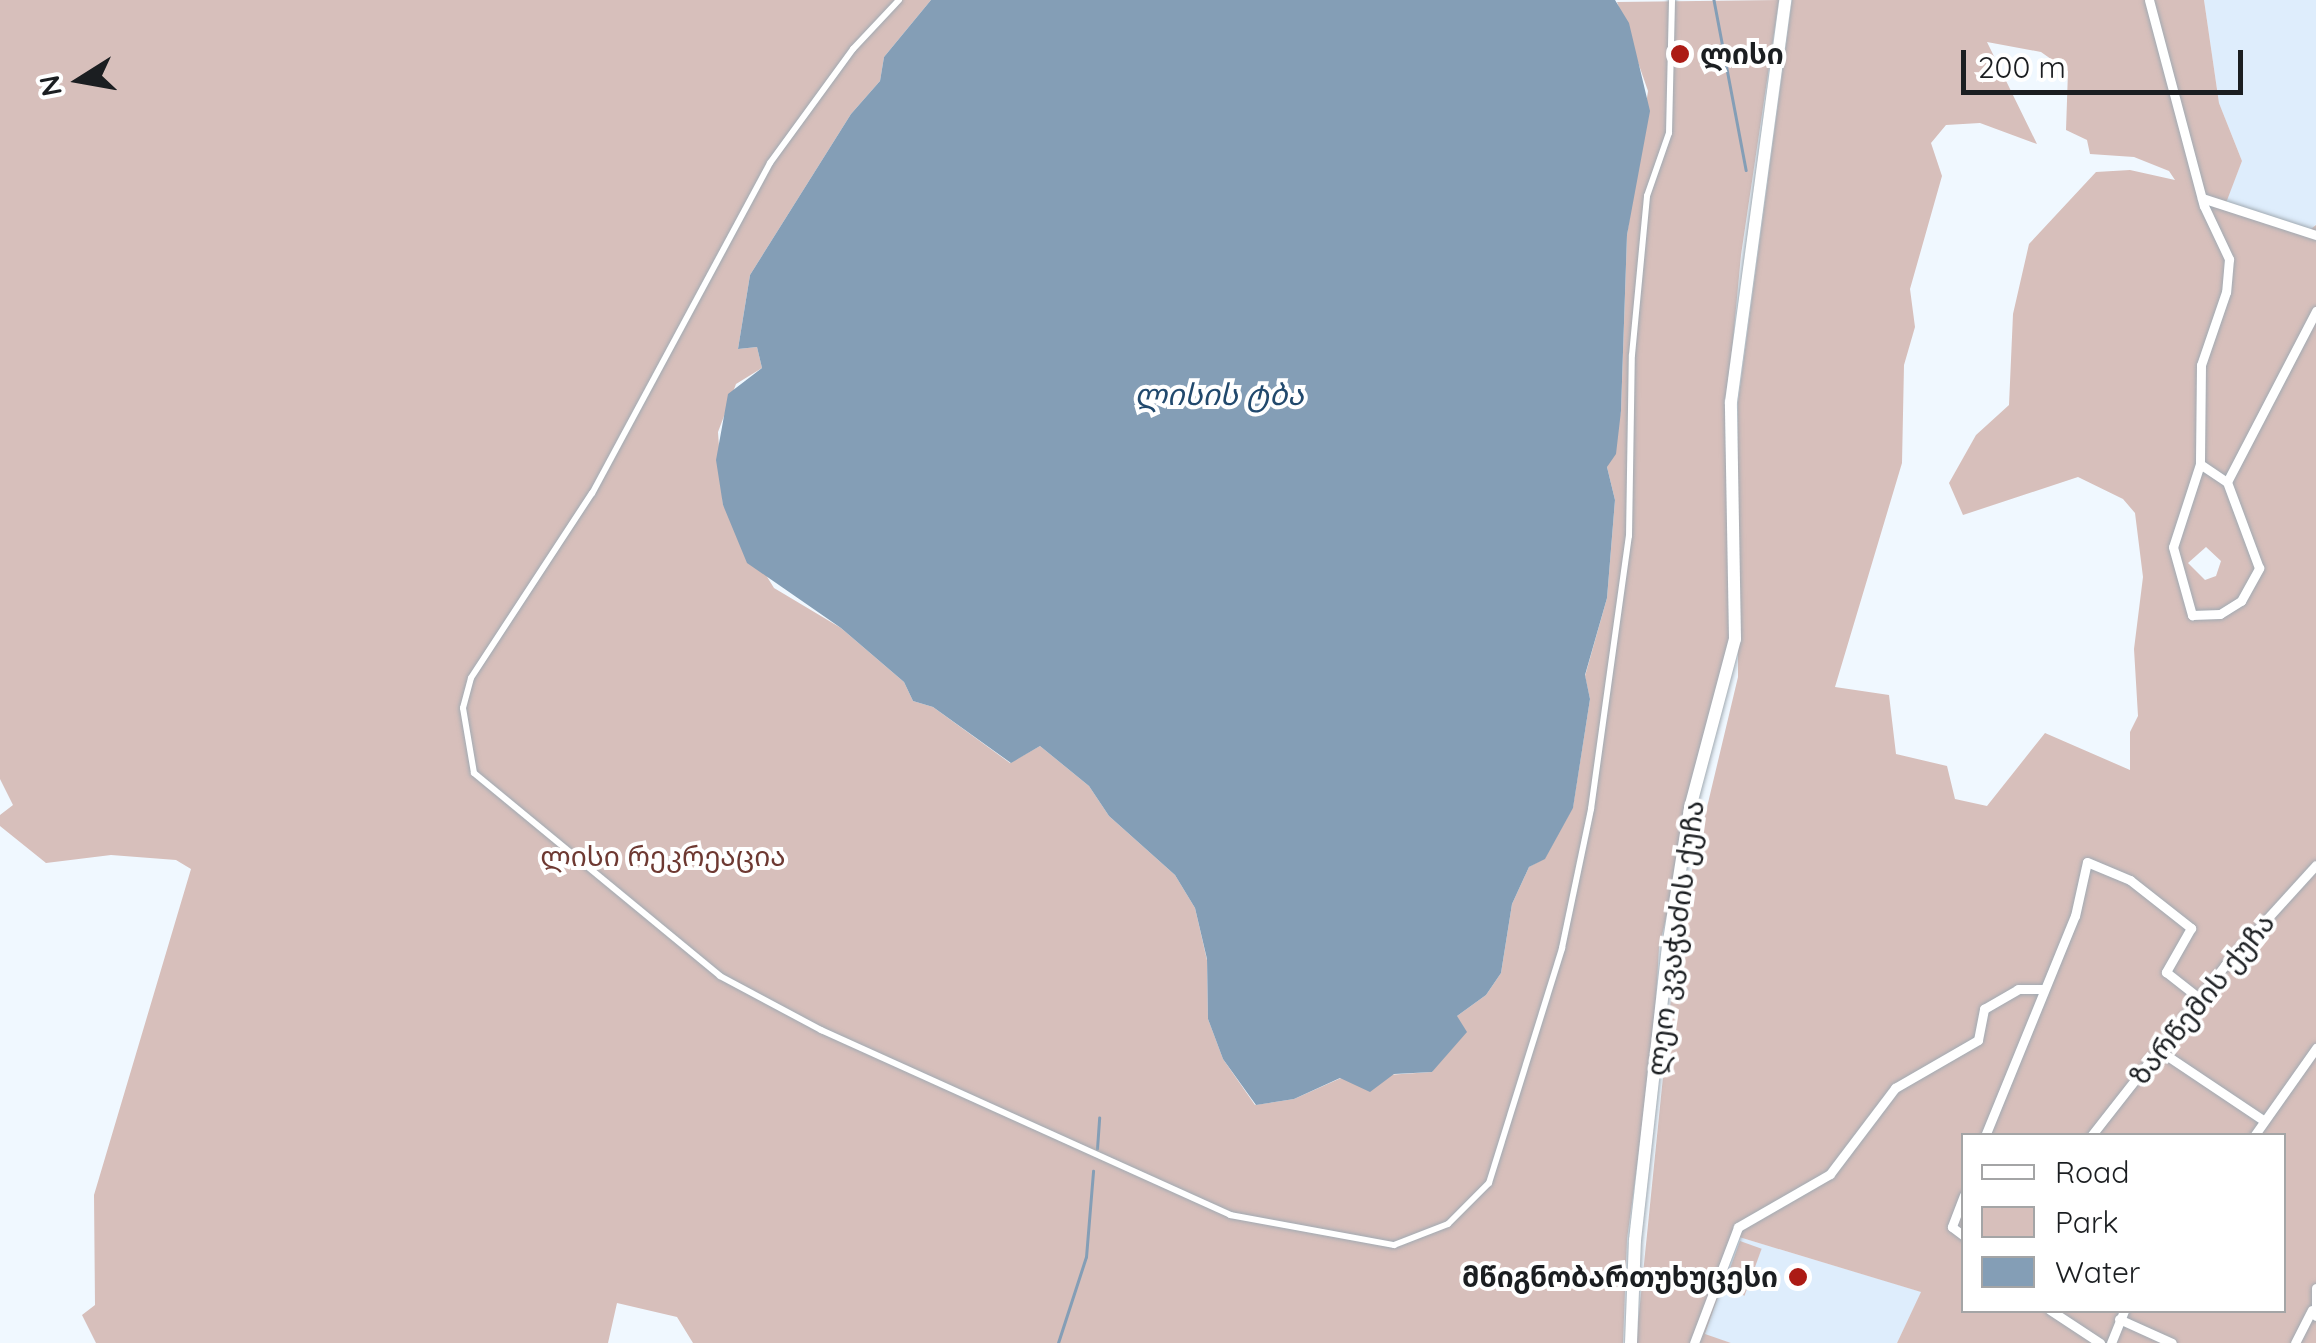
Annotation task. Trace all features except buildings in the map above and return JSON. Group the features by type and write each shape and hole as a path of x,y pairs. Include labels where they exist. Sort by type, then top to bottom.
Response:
{"main road":[{"name":"ლეო კვაჭაძის ქუჩა","path":"1631,1343 1635,1240 1668,948 1690,808 1735,639 1731,402 1784,0"}],"street":[{"path":"899,0 853,48 770,163 592,493 471,678 463,708 474,773 720,976 820,1030 1230,1215 1394,1246 1448,1224 1488,1183 1562,948 1591,809 1630,536 1635,320 1647,196 1669,133 1672,0"},
{"path":"2149,0 2202,198 2222,234 2229,266 2201,365 2200,464 2173,547 2192,614 2220,614 2241,601 2259,568 2227,482 2200,464"},
{"path":"2202,198 2316,235"},
{"path":"2227,482 2312,332 2316,311"},
{"path":"1986,1133 2075,916 2087,862 2130,880 2191,928 2166,972 2199,998"},
{"name":"ზარწემის ქუჩა","path":"2093,1133 2199,998 2316,865"},
{"path":"1694,1343 1738,1228 1830,1174 1895,1088 1978,1040 1984,1009 2018,990 2043,989"},
{"path":"2256,1133 2316,1048"},
{"path":"2160,1051 2263,1120"},
{"path":"1961,1203 1952,1227 1961,1234"},
{"path":"2296,1343 2314,1313 2316,1288"},
{"path":"2055,1313 2100,1343"},
{"path":"2110,1343 2121,1315 2172,1343"}],"shaded area":[{"path":"2204,0 2316,0 2316,224 2310,232 2225,204 2242,161 2219,103"},
{"name":"მწიგნობართუხუცესი","path":"1739,1237 1922,1292 1897,1343 1731,1343 1705,1335"}],"green space":[{"name":"ლისი რეკრეაცია","path":"0,0 931,0 884,57 880,81 851,114 750,275 738,349 757,347 762,368 736,384 718,432 723,505 774,588 841,628 904,682 913,701 933,707 1010,763 1040,746 1089,786 1109,816 1175,875 1195,908 1207,960 1208,1019 1223,1059 1255,1105 1294,1099 1341,1078 1432,1072 1457,1016 1486,995 1501,973 1512,904 1529,867 1545,858 1573,807 1590,699 1585,676 1607,598 1615,500 1607,467 1621,411 1627,235 1648,91 1617,2 1779,0 1741,255 1725,425 1732,639 1659,948 1653,1050 1627,1239 1623,1343 693,1343 677,1317 617,1303 608,1343 96,1343 82,1315 95,1305 94,1195 191,869 176,860 111,855 46,863 0,826 0,815 13,805 0,779"},
{"path":"1792,0 2204,0 2219,103 2242,161 2226,203 2303,235 2316,225 2316,1343 1897,1343 1921,1292 1739,1237 1705,1334 1731,1343 1636,1343 1678,929 1738,677 1738,402","holes":["1987,42 2041,52 2068,71 2066,130 2087,140 2090,154 2134,157 2169,171 2175,180 2130,170 2096,172 2029,244 2013,314 2009,405 1976,435 1949,483 1963,515 2078,477 2123,499 2135,513 2143,577 2134,649 2138,716 2130,732 2130,770 2045,733 1987,806 1955,799 1947,766 1896,754 1889,695 1835,687 1902,463 1904,365 1915,327 1910,289 1942,176 1931,143 1946,125 1980,123 2037,144","2206,547 2221,561 2216,576 2205,580 2188,563"]},
{"path":"1740,1241 1762,1249 1745,1296 1723,1288"}],"water":[{"name":"ლისის ტბა","path":"931,0 1615,0 1629,23 1650,111 1627,235 1621,411 1616,454 1607,467 1615,500 1607,598 1585,675 1590,699 1573,808 1545,859 1529,867 1512,904 1501,973 1486,995 1457,1016 1467,1032 1432,1072 1394,1074 1370,1092 1340,1078 1294,1099 1256,1105 1223,1059 1208,1019 1207,959 1195,908 1175,875 1109,816 1089,786 1040,746 1011,763 933,707 913,701 904,682 841,628 747,563 723,505 716,460 728,394 762,368 757,347 738,349 750,275 851,114 880,81 884,57"}],"waterway":[{"path":"1714,0 1746,170"},
{"path":"1097,1149 1099,1118"},
{"path":"1058,1343 1086,1257 1093,1171"}],"place":[{"name":"ლისი","path":"1680,54"},
{"name":"მწიგნობართუხუცესი","path":"1798,1277"}]}
